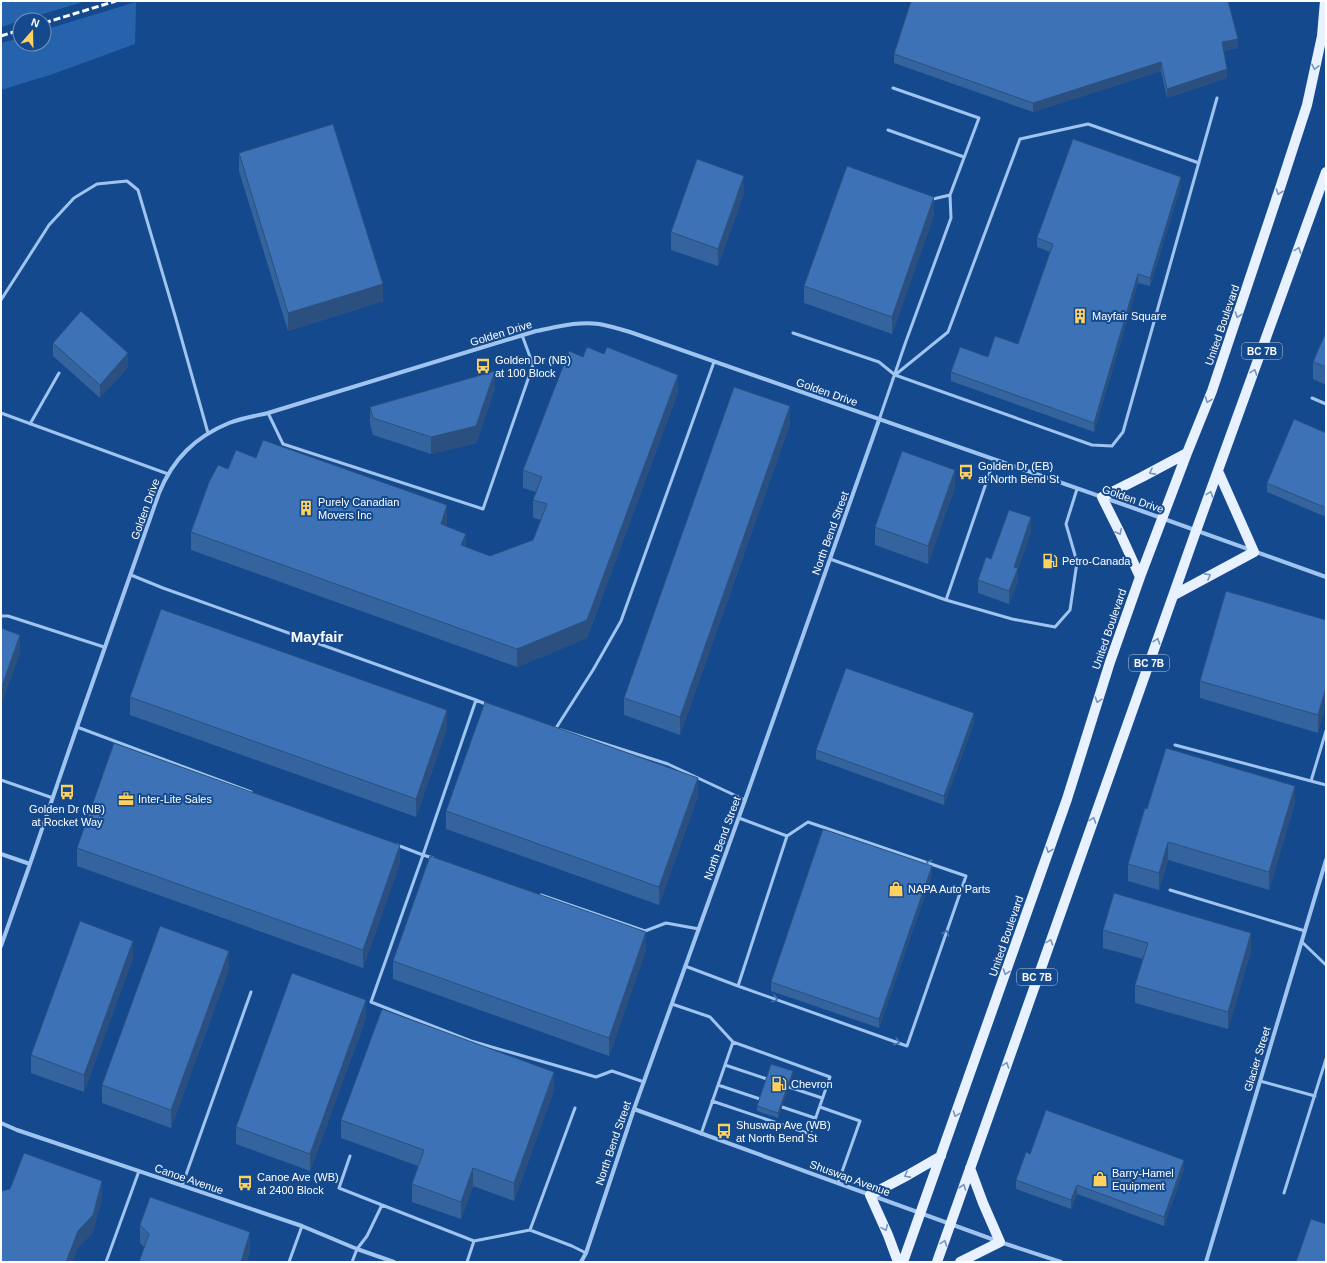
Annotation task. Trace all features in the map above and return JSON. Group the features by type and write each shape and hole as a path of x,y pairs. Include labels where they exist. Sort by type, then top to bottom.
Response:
{"main road":[{"name":"United Boulevard","path":"903,1262 1067,799 1110,662 1140,577 1212,390 1307,105 1322,36 1325,1"},
{"name":"BC 7B","path":"937,1262 1196,531 1326,172"},
{"path":"1140,577 1102,497 1187,453"},
{"path":"1174,595 1254,552 1218,471"},
{"path":"898,1262 870,1195 941,1156"},
{"path":"960,1262 1000,1242 970,1168"}],"street":[{"name":"Golden Drive","path":"1,946 104,647 131,575 159,493 168,474 175,464 189,448 208,433 230,423 268,413 522,335 568,325 599,324 630,332 1326,577"},
{"name":"North Bend Street","path":"582,1262 634,1109 739,818 879,420"},
{"path":"1,854 30,864"},
{"name":"Glacier Street","path":"1206,1262 1326,860"},
{"name":"Shuswap Avenue","path":"634,1109 921,1214 1061,1262"},
{"name":"Canoe Avenue","path":"1,1123 17,1130 302,1226 357,1249 394,1262"}],"lane":[{"path":"879,420 951,218 950,195 979,118 892,88"},
{"path":"793,333 879,362 895,375 1092,445 1112,446 1123,432 1217,98"},
{"path":"895,375 948,332 1020,139 1088,124 1199,163"},
{"path":"888,130 964,157"},
{"path":"1,300 49,225 74,198 97,184 127,181 138,190 208,433"},
{"path":"926,197 933,199 950,195"},
{"path":"268,413 283,444 483,509 532,365 522,335"},
{"path":"556,728 593,670 621,622 714,362"},
{"path":"30,424 60,373"},
{"path":"1312,398 1326,404"},
{"path":"1,413 168,474"},
{"path":"946,600 994,460"},
{"path":"830,559 946,600 1012,618 1055,627 1070,610 1077,562 1066,524 1077,489"},
{"path":"131,575 490,706"},
{"path":"1,616 8,616 104,647"},
{"path":"476,700 423,855 370,1002 471,1041 596,1077 612,1071 644,1082"},
{"path":"77,726 255,793"},
{"path":"549,726 668,764 745,800"},
{"path":"1311,781 1326,731"},
{"path":"1176,746 1326,785"},
{"path":"1,780 53,798"},
{"path":"739,818 787,836"},
{"path":"685,966 738,986 907,1046 966,876 808,822 787,836 738,986"},
{"path":"394,844 438,860"},
{"path":"1170,890 1305,931"},
{"path":"534,893 645,931 666,923 699,929"},
{"path":"1302,942 1326,964"},
{"path":"182,1186 251,992"},
{"path":"672,1004 710,1017 733,1042 830,1077 810,1134 712,1101"},
{"path":"701,1134 733,1042"},
{"path":"1284,1193 1326,1059"},
{"path":"725,1065 767,1079"},
{"path":"1260,1081 1315,1096"},
{"path":"718,1085 760,1099"},
{"path":"789,1087 822,1098"},
{"path":"782,1107 815,1118"},
{"path":"820,1107 860,1121 838,1183"},
{"path":"530,1230 575,1108"},
{"path":"350,1156 339,1188 382,1206 474,1241 530,1230 586,1253"},
{"path":"106,1262 139,1171"},
{"path":"352,1262 357,1249 367,1236 382,1206"},
{"path":"289,1262 302,1226"},
{"path":"466,1262 474,1241"}],"shaded area":[{"path":"1,1 86,1 50,12 12,12 12,24 1,27"},
{"path":"136,2 135,44 53,74 1,90 1,43 12,40 12,52 52,52 52,28"}],"building":[{"path":"911,1 1228,1 1238,39 1222,42 1227,69 1167,89 1161,62 1033,103 894,54"},
{"path":"333,124 383,284 288,313 239,153"},
{"name":"Mayfair Square","path":"1073,139 1181,177 1150,278 1138,274 1094,423 951,372 960,347 988,357 995,336 1018,344 1053,244 1037,238"},
{"path":"697,159 744,176 718,249 671,232"},
{"path":"847,166 934,197 892,317 804,286"},
{"path":"81,311 128,353 100,385 53,343"},
{"path":"1326,332 1326,367 1313,362"},
{"name":"Purely Canadian Movers Inc","path":"587,347 604,354 607,347 678,375 587,620 517,649 191,532 209,482 218,465 228,469 236,450 256,458 263,440 447,505 441,524 466,534 461,545 490,556 533,540 547,504 533,500 542,477 523,470 569,351 583,357"},
{"path":"495,371 476,426 431,437 373,418 370,407"},
{"path":"734,387 790,406 680,717 624,698"},
{"path":"1294,419 1326,433 1326,508 1267,483"},
{"path":"902,451 955,470 928,546 875,527"},
{"path":"1009,510 1031,517 1014,567 1018,568 1009,591 978,580 986,557 991,559"},
{"path":"1226,591 1326,620 1326,688 1318,715 1200,681"},
{"path":"161,609 447,710 416,799 130,697"},
{"path":"1,628 20,635 1,689"},
{"path":"846,668 974,713 944,796 816,750"},
{"path":"485,702 698,778 659,887 446,811"},
{"path":"114,743 400,845 363,950 77,848"},
{"path":"1166,748 1295,786 1269,872 1168,842 1159,873 1128,864 1145,808 1147,809"},
{"path":"823,829 932,866 879,1019 771,982"},
{"path":"430,856 646,932 609,1038 393,961"},
{"path":"1114,893 1251,933 1228,1012 1135,985 1148,943 1103,930"},
{"path":"80,921 133,941 84,1075 31,1055"},
{"path":"160,926 229,951 171,1110 102,1085"},
{"path":"292,973 366,1000 310,1154 236,1127"},
{"path":"382,1009 554,1072 514,1183 473,1168 461,1202 412,1184 424,1150 341,1120"},
{"path":"771,1064 793,1071 778,1113 757,1106"},
{"name":"Barry-Hamel Equipment","path":"1046,1110 1184,1160 1164,1217 1077,1185 1071,1200 1016,1180 1026,1152 1030,1154"},
{"path":"24,1153 102,1181 93,1215 78,1231 66,1262 1,1262 1,1191 10,1189"},
{"path":"150,1197 250,1232 241,1262 139,1262 149,1234 140,1225"},
{"path":"1311,1219 1326,1224 1326,1262 1296,1262"}],"railway":[{"path":"52,21 116,1"},
{"path":"1,36 12,33"}],"place":[{"name":"Mayfair Square","path":"1080,316"},
{"name":"Golden Dr (NB) at 100 Block","path":"483,366"},
{"name":"Golden Dr (EB) at North Bend St","path":"966,472"},
{"name":"Purely Canadian Movers Inc","path":"306,508"},
{"name":"Petro-Canada","path":"1050,561"},
{"name":"Golden Dr (NB) at Rocket Way","path":"67,792"},
{"name":"Inter-Lite Sales","path":"126,799"},
{"name":"NAPA Auto Parts","path":"896,889"},
{"name":"Chevron","path":"779,1084"},
{"name":"Shuswap Ave (WB) at North Bend St","path":"724,1131"},
{"name":"Barry-Hamel Equipment","path":"1100,1179"},
{"name":"Canoe Ave (WB) at 2400 Block","path":"245,1183"}],"district":[{"name":"Mayfair","path":"317,636"}]}
